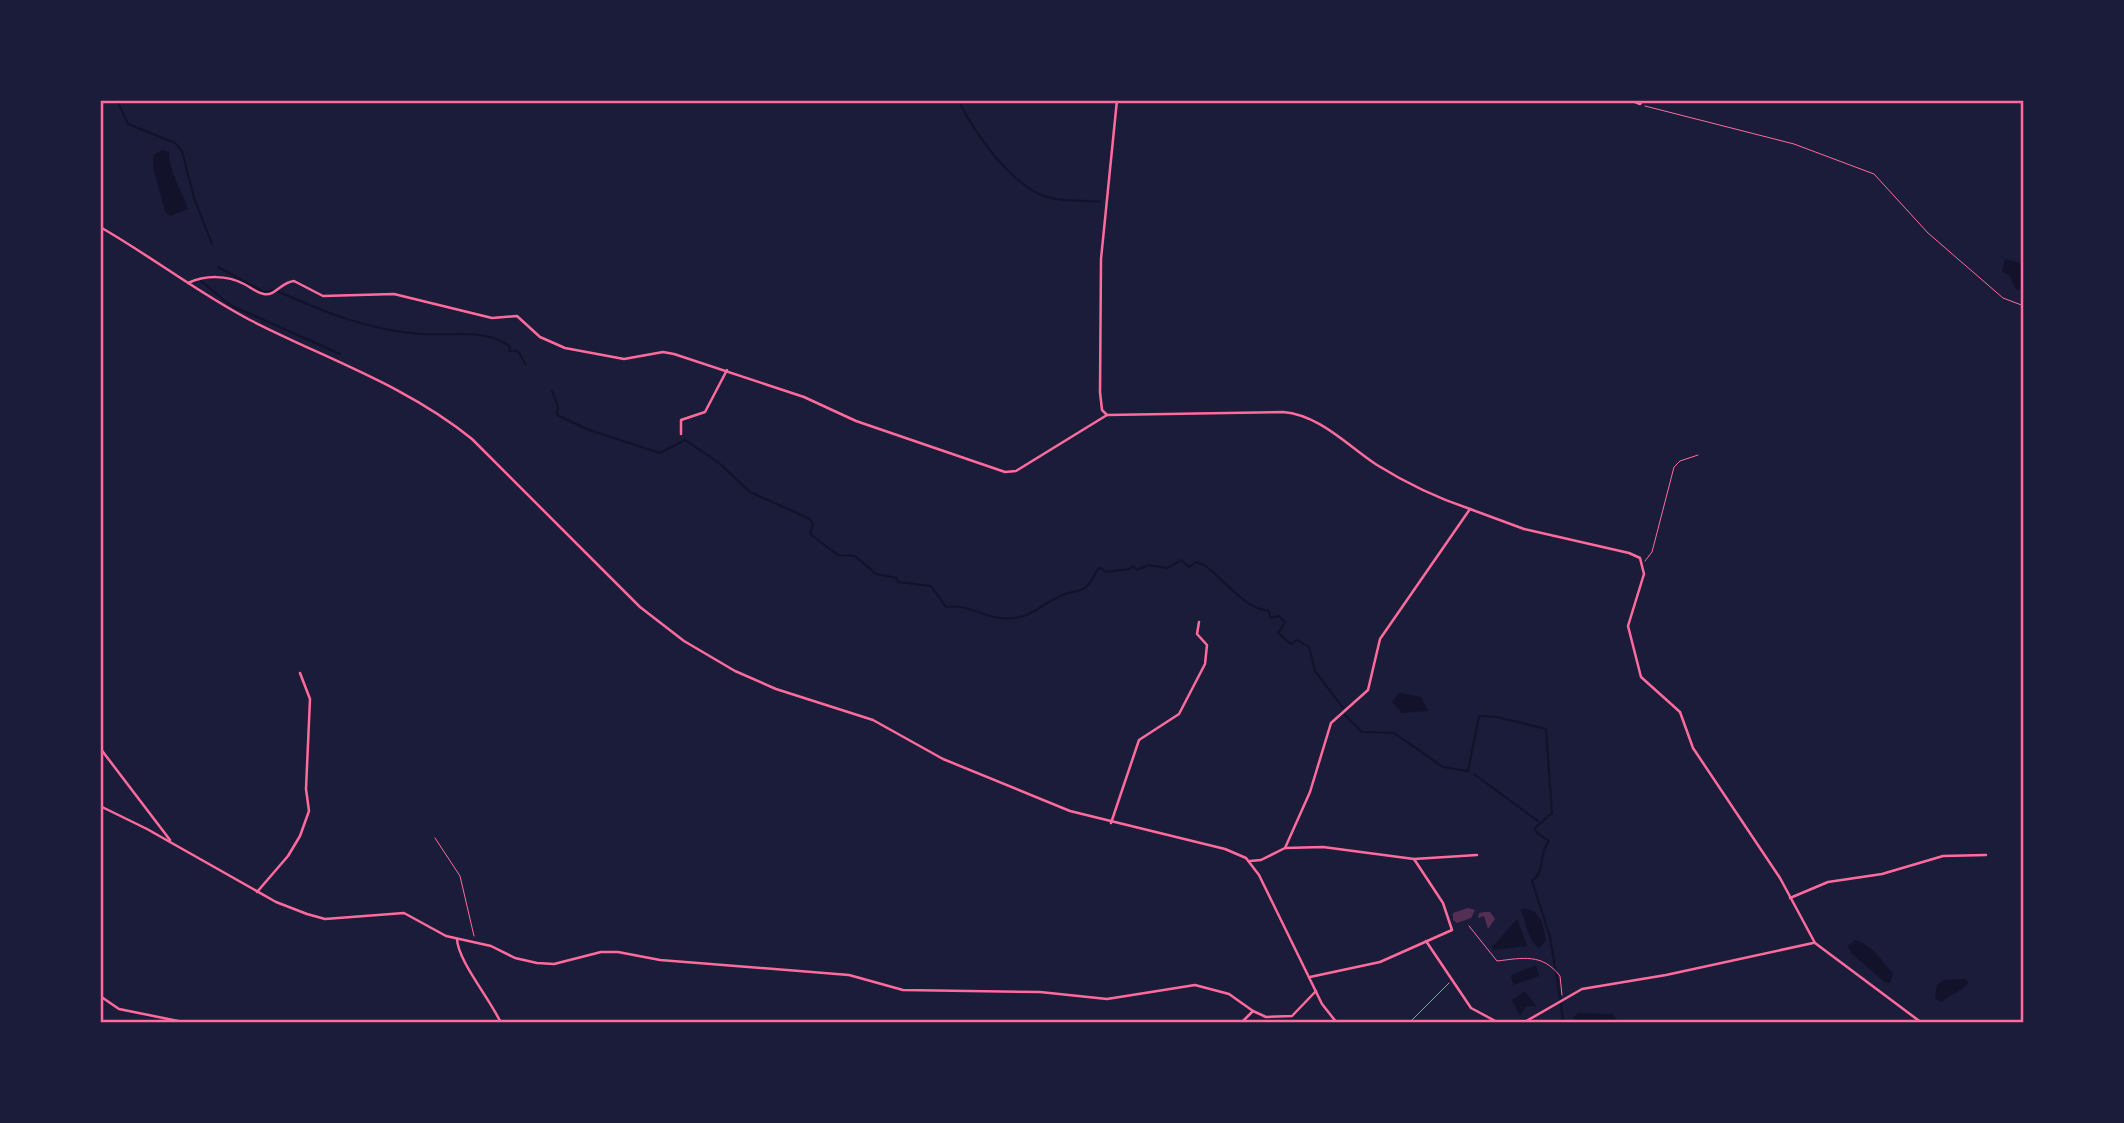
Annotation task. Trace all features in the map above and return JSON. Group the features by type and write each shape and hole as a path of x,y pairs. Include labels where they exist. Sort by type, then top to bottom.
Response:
{"street":[{"path":"1107,415 1102,410 1100,392 1101,259 1117,100"},
{"path":"1630,100 1641,102"},
{"path":"100,227 252,321 348,366 449,422 471,439 640,607 715,660 776,689 873,720 930,753 1070,811 1225,849 1250,861 1262,860 1286,848 1321,847 1414,859 1477,855"},
{"path":"188,283 202,278 228,278 263,294 294,281 323,296 394,294 492,318 515,315 540,337 565,348 624,359 669,352 804,397 856,421 1008,472 1016,471 1107,415 1294,413 1321,426 1394,475 1469,509 1524,530 1634,554 1643,562 1643,578 1628,622 1638,672 1646,683 1681,712 1693,748 1790,898 1815,943 1922,1023"},
{"path":"681,434 681,420 705,412 727,370"},
{"path":"1286,848 1310,792 1331,723 1368,690 1380,639 1469,509"},
{"path":"1111,823 1139,740 1148,732 1175,719 1202,670 1208,650 1205,641 1197,634 1199,622"},
{"path":"257,892 288,856 300,836 309,811 306,784 310,699 300,673"},
{"path":"100,748 144,802 170,842"},
{"path":"100,806 290,908 321,918 404,913 457,939 500,949 523,961 543,964 618,952 660,960 849,975 912,991 1040,992 1120,999 1195,985 1230,994 1266,1017 1288,1018 1316,991"},
{"path":"1790,898 1828,882 1882,874 1942,856 1986,855"},
{"path":"1310,977 1380,962 1453,928 1443,904 1414,859"},
{"path":"1250,861 1326,1012 1337,1023"},
{"path":"457,939 459,954 489,997 501,1023"},
{"path":"1426,941 1474,1011 1499,1023"},
{"path":"1523,1023 1582,989 1666,975 1815,943"},
{"path":"100,996 119,1009 188,1023"},
{"path":"1241,1023 1253,1011"}],"path":[{"path":"1641,102 1794,144 1866,170 1879,179 1918,224 2003,298 2024,306"},
{"path":"1643,562 1652,552 1674,467 1680,461 1698,455"},
{"path":"435,838 460,876 472,919 474,942"},
{"path":"1469,926 1497,961 1538,958 1554,969 1563,998"},
{"path":"1409,1023 1451,980"}],"shaded area":[{"path":"162,150 169,152 173,174 188,209 170,216 165,211 153,167 154,155"},
{"path":"2005,259 2020,263 2023,287 2020,290 2016,290 2010,276 2002,271"},
{"path":"1399,693 1421,697 1428,711 1402,713 1392,702"},
{"path":"1524,908 1535,912 1542,922 1546,940 1539,948 1528,931 1521,910"},
{"path":"1517,919 1527,946 1493,950 1492,947"},
{"path":"1855,940 1872,949 1893,973 1890,983 1886,983 1851,953 1848,946"},
{"path":"1536,965 1539,976 1513,985 1511,975"},
{"path":"1964,979 1969,982 1959,991 1941,1002 1935,998 1937,985 1944,980"},
{"path":"1525,991 1537,1007 1526,1006 1520,1016 1512,1000"},
{"path":"1578,1013 1612,1014 1618,1021 1582,1023 1573,1018"}],"building":[{"path":"1468,908 1475,910 1471,918 1457,923 1453,920 1453,913"},
{"path":"1490,912 1495,919 1488,929 1484,916 1478,918 1479,913"}],"waterway":[{"path":"117,100 128,124 175,143 182,151 194,198 212,244"},
{"path":"958,100 995,156 1007,170 1033,191 1047,197 1100,202"},
{"path":"218,267 264,292 275,290 363,324 420,334 491,337 510,347 509,351 518,351 526,365"},
{"path":"201,281 230,305 340,354"},
{"path":"552,391 558,406 557,415 589,430 660,453 685,440 719,463 750,492 810,519 813,524 810,534 838,555 855,556 876,574 897,578 898,582 931,586 946,607 965,608 994,617 1016,618 1055,598 1083,589 1098,569 1102,568 1105,572 1133,566 1137,570 1148,565 1168,568 1181,560 1189,567 1196,562 1204,565 1242,599 1260,609 1268,610 1271,618 1279,616 1285,622 1278,633 1291,644 1297,640 1309,647 1315,671 1343,708"},
{"path":"1345,715 1362,732 1394,733 1443,767 1468,771 1479,716 1497,717 1546,729 1552,813 1535,828 1537,833 1549,841 1539,872 1532,881 1550,937 1560,998"},
{"path":"1474,774 1538,821"},
{"path":"1561,1004 1563,1023"}]}
